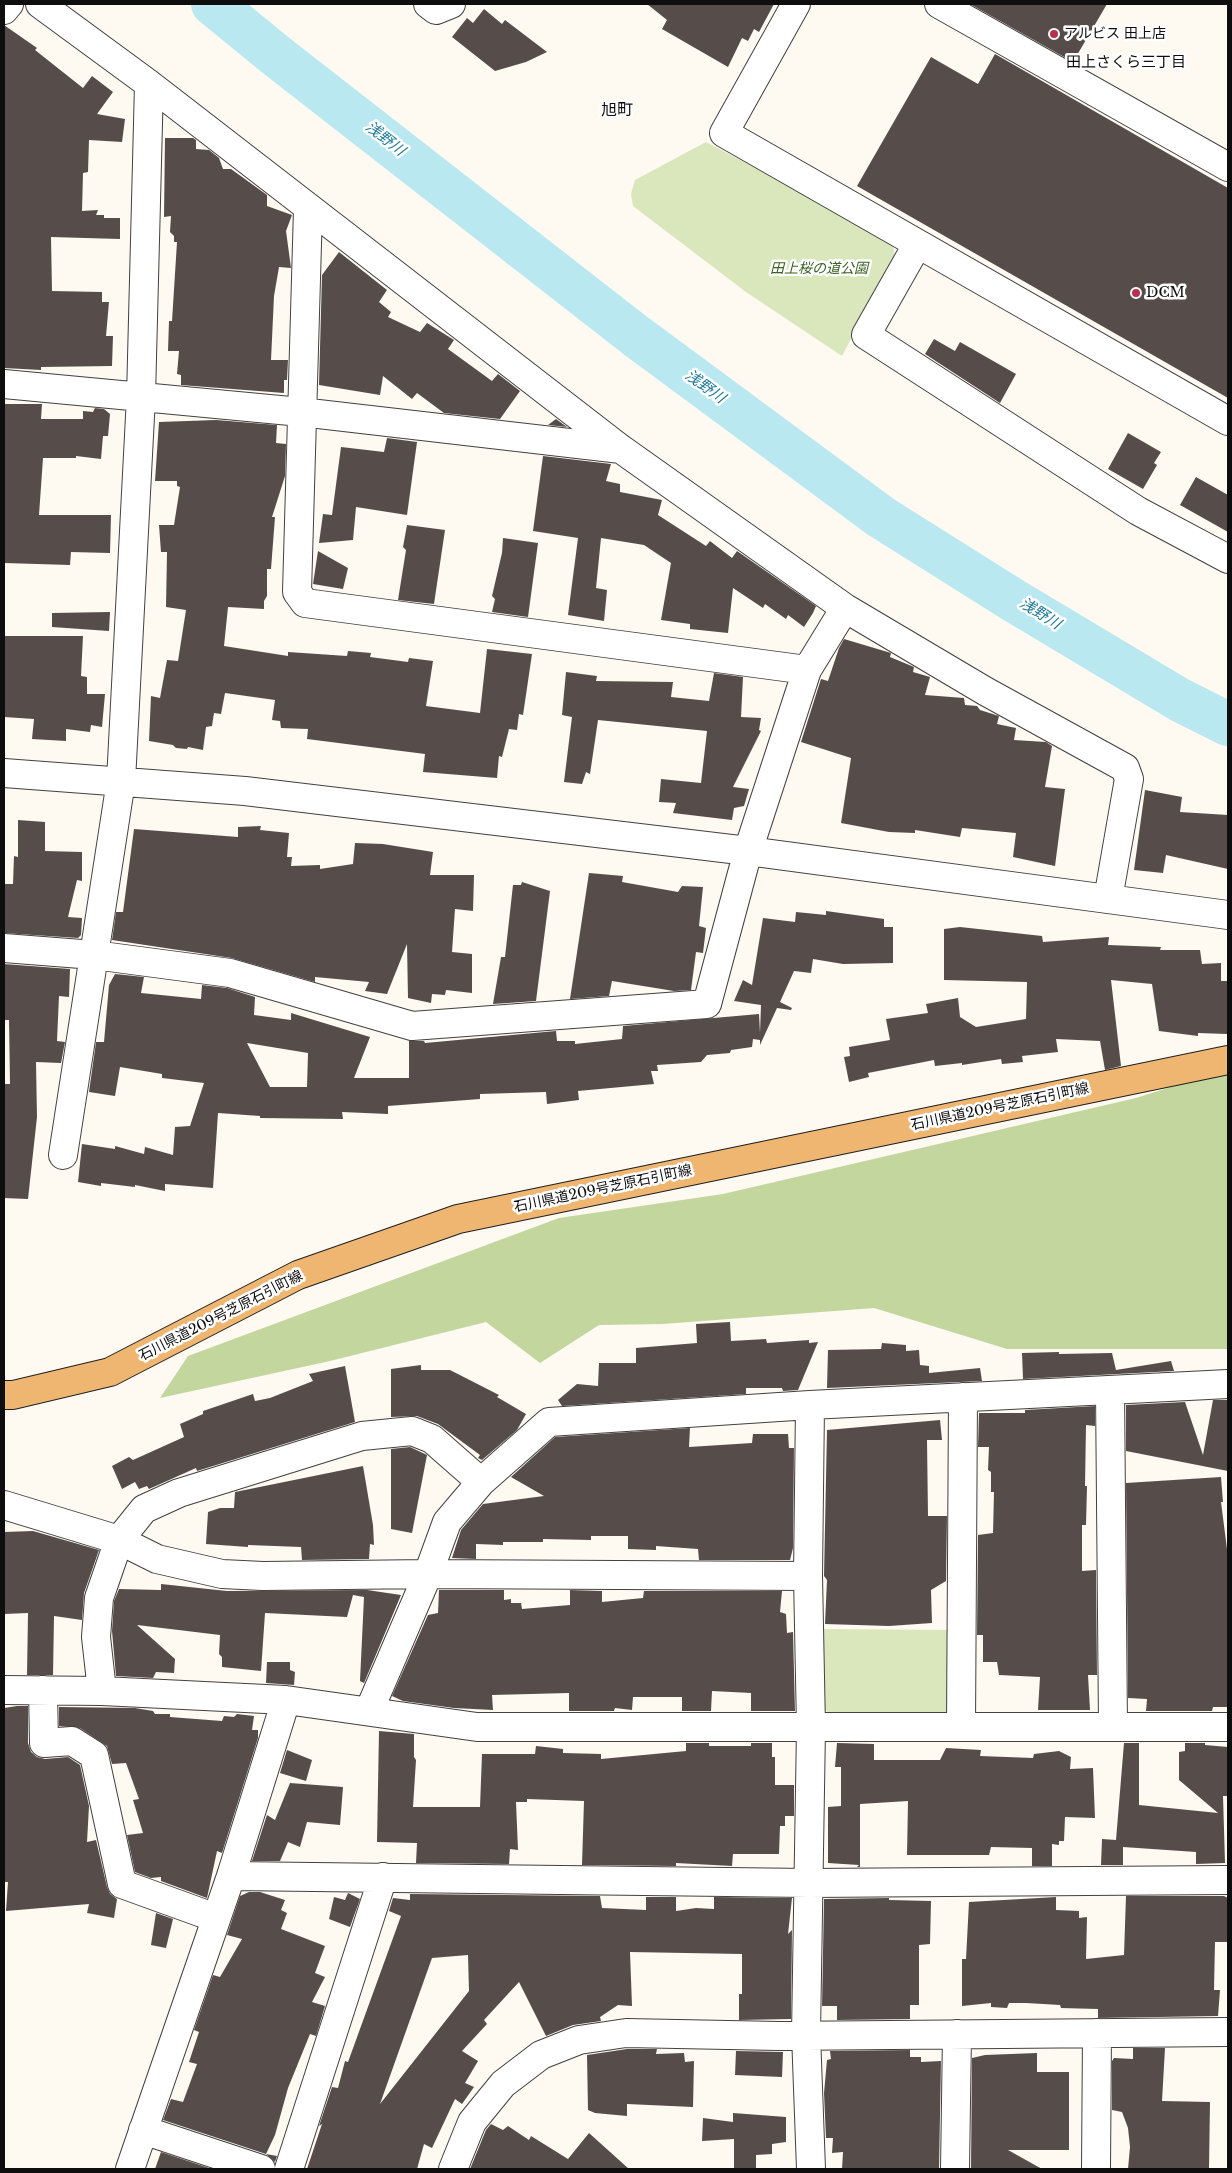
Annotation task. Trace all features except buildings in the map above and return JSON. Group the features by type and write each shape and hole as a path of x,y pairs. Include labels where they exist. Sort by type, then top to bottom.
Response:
{"main road":[{"name":"石川県道209号芝原石引町線","path":"4,1395 13,1395 110,1372 298,1275 458,1220 1228,1060"}],"street":[{"path":"4,10 9,4"},
{"path":"40,4 148,84 621,449 845,608 984,691 1125,768 1129,778 1108,899"},
{"path":"428,4 436,10 451,4"},
{"path":"796,4 724,133 1228,421"},
{"path":"939,4 1228,167"},
{"path":"63,1155 121,781 141,397 148,84"},
{"path":"308,209 296,592 305,603 807,670"},
{"path":"917,245 866,335 1138,511 1228,559"},
{"path":"4,384 301,412 621,449"},
{"path":"4,948 94,955 230,973 412,1026 707,1004 748,851 807,670 845,608"},
{"path":"4,773 245,791 748,851 1228,915"},
{"path":"369,1711 428,1574 447,1522 481,1482 549,1422 810,1405 1228,1384"},
{"path":"1110,1390 1113,1726"},
{"path":"961,1727 963,1397"},
{"path":"810,1405 808,1576 811,1728 810,1883 806,2034 811,2169"},
{"path":"102,1691 96,1637 99,1598 119,1540 144,1509 180,1493 362,1436 412,1431 432,1439 481,1482"},
{"path":"4,1505 119,1540 157,1559 222,1574 263,1576 428,1574 808,1576"},
{"path":"4,1690 102,1691 286,1700 477,1727 1228,1727"},
{"path":"43,1690 44,1743 72,1741 94,1755 122,1884 216,1918"},
{"path":"130,2169 231,1876 286,1700"},
{"path":"231,1876 810,1883 1228,1880"},
{"path":"289,2169 383,1877"},
{"path":"453,2169 472,2122 504,2084 541,2055 579,2040 626,2033 957,2034 1228,2032"},
{"path":"1096,2169 1097,2033"},
{"path":"955,2169 957,2034"},
{"path":"143,2130 261,2169"}],"green space":[{"name":"田上桜の道公園","path":"706,142 891,239 895,255 842,356 746,292 633,206 631,194 635,180"},
{"path":"1228,1069 1228,1349 1007,1349 874,1308 663,1324 599,1325 540,1363 486,1322 330,1361 160,1398 188,1356 559,1218 723,1194 1136,1098"},
{"path":"822,1629 951,1630 954,1700 947,1713 831,1715 825,1710"}],"waterway":[{"name":"浅野川","path":"213,4 278,57 636,336 881,517 1013,600 1180,700 1228,724"}],"place":[{"name":"アルビス 田上店","path":"1054,34"},
{"name":"DCM","path":"1136,293"}],"district":[{"name":"田上さくら三丁目","path":"1126,63"},
{"name":"旭町","path":"617,110"}]}
